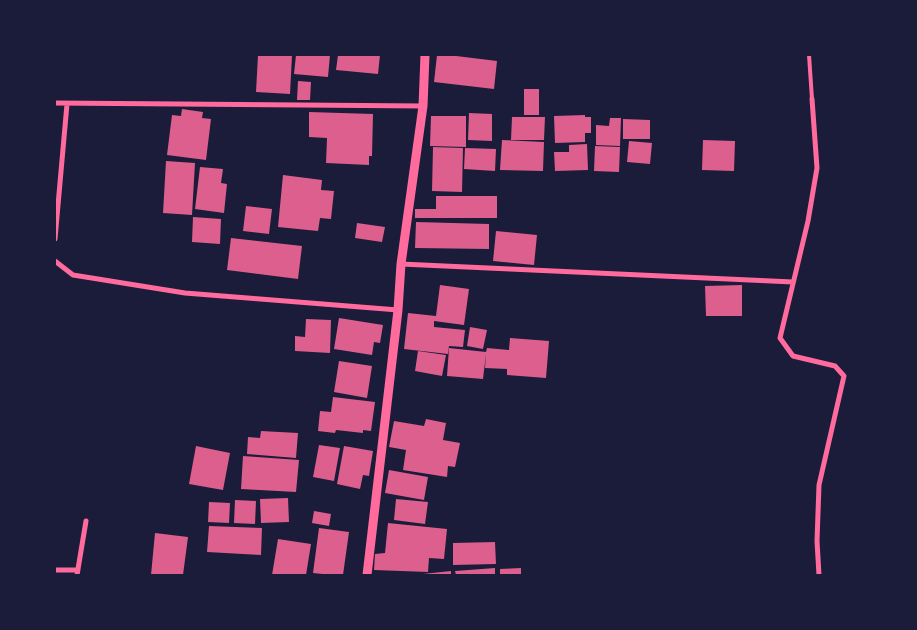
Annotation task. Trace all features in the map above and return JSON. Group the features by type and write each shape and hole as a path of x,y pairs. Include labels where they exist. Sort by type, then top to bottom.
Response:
{"street":[{"path":"367,575 398,310 401,264 423,106 426,55"},
{"path":"812,99 817,168 808,221 780,338 792,356 835,366 844,376 818,485 817,541 819,575"},
{"path":"55,103 423,106"},
{"path":"55,239 67,104"},
{"path":"55,261 74,275 185,293 398,310"},
{"path":"401,264 793,282"},
{"path":"55,570 78,572 86,521"}],"lane":[{"path":"809,55 812,99"}],"building":[{"path":"258,55 292,55 290,94 256,92"},
{"path":"296,55 330,55 328,77 294,74"},
{"path":"338,55 380,55 378,74 336,70"},
{"path":"437,55 497,61 494,89 434,82"},
{"path":"298,81 311,82 310,100 297,100"},
{"path":"524,89 539,89 539,115 524,115"},
{"path":"182,109 203,112 202,118 211,119 206,160 167,155 172,115 181,116"},
{"path":"309,112 373,114 372,156 369,156 369,165 326,163 327,138 309,137"},
{"path":"469,113 492,114 492,141 468,140"},
{"path":"585,115 585,117 591,117 591,133 585,133 585,142 555,143 554,116"},
{"path":"431,116 466,116 466,147 430,146"},
{"path":"512,117 545,117 544,140 511,140"},
{"path":"610,118 621,118 620,146 596,145 596,125 609,126"},
{"path":"623,119 650,120 650,139 623,139"},
{"path":"502,140 544,142 543,171 500,170"},
{"path":"703,140 735,141 734,171 702,170"},
{"path":"629,141 652,143 650,164 627,162"},
{"path":"587,144 588,170 555,171 554,152 569,152 569,145"},
{"path":"595,146 620,147 619,172 594,171"},
{"path":"433,147 463,148 462,192 432,191"},
{"path":"465,148 496,149 495,171 464,169"},
{"path":"166,161 195,163 192,215 163,213"},
{"path":"200,167 223,169 221,183 227,184 224,213 195,209"},
{"path":"283,175 322,180 321,190 334,191 331,219 320,218 318,231 278,227"},
{"path":"436,196 497,196 497,218 415,218 415,209 436,209"},
{"path":"246,206 272,209 269,234 243,231"},
{"path":"193,217 221,219 220,244 192,242"},
{"path":"416,222 489,224 489,249 415,248"},
{"path":"357,223 385,227 382,242 355,238"},
{"path":"496,231 537,235 534,265 493,261"},
{"path":"231,238 302,246 298,279 227,270"},
{"path":"440,285 469,289 464,325 434,321 434,327 465,330 463,347 449,346 448,354 404,349 408,313 436,316"},
{"path":"742,285 742,316 706,316 705,286"},
{"path":"339,318 383,325 380,343 374,342 372,355 334,349"},
{"path":"306,319 331,320 330,353 295,351 295,336 305,337"},
{"path":"470,327 487,330 483,349 467,346"},
{"path":"510,338 549,341 546,378 507,375 507,369 485,368 486,354 483,379 447,376 449,348 486,352 487,348 509,350"},
{"path":"418,351 446,355 442,376 415,371"},
{"path":"339,361 372,366 367,398 334,392"},
{"path":"333,397 375,402 371,431 363,430 363,433 336,430 335,433 318,431 320,411 331,412"},
{"path":"426,419 446,423 443,440 460,443 455,467 448,466 447,477 403,470 406,450 389,447 394,421 424,426"},
{"path":"261,431 298,433 296,458 247,454 248,437 260,438"},
{"path":"319,445 340,448 334,481 313,477"},
{"path":"196,446 230,453 223,490 189,484"},
{"path":"344,446 373,451 369,476 363,475 360,489 337,484"},
{"path":"243,456 299,460 296,492 241,489"},
{"path":"389,470 428,477 424,500 385,493"},
{"path":"288,498 289,522 261,523 260,499"},
{"path":"396,499 428,502 425,524 394,520"},
{"path":"235,500 256,501 255,524 234,523"},
{"path":"209,502 230,503 229,523 208,522"},
{"path":"314,511 331,514 329,526 312,523"},
{"path":"388,523 447,529 444,559 429,558 428,572 374,570 375,554 385,553"},
{"path":"209,526 262,528 261,555 207,552"},
{"path":"319,528 349,532 343,575 313,573"},
{"path":"155,533 188,537 183,575 151,575"},
{"path":"278,539 311,544 306,575 272,575"},
{"path":"495,542 496,564 453,565 453,543"},
{"path":"495,568 495,575 456,575 455,571"},
{"path":"521,568 521,575 500,575 500,569"},
{"path":"451,571 451,575 423,575 423,574"}]}
